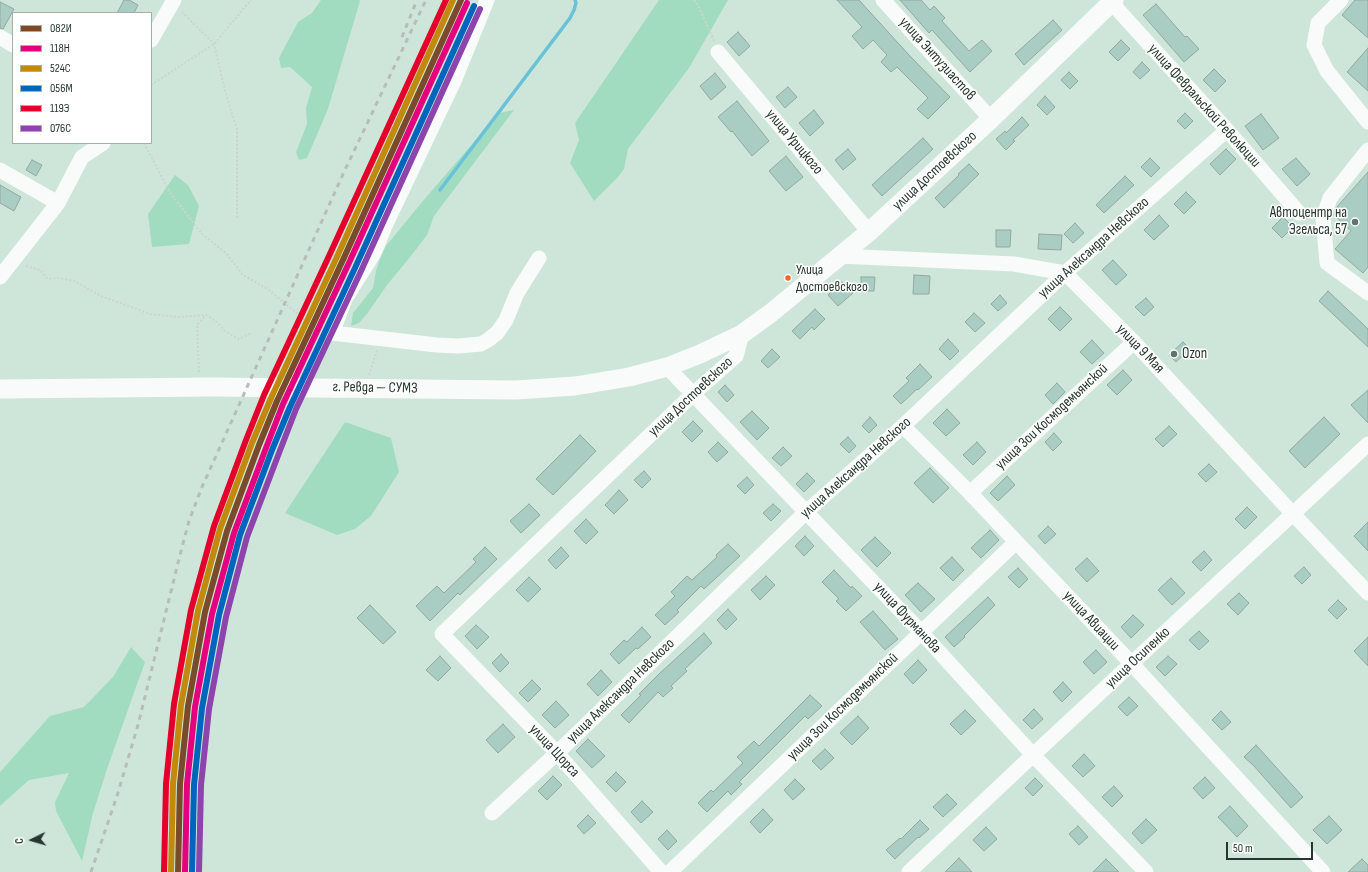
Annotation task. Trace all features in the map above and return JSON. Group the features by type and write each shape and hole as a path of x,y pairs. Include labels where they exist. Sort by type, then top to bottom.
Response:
{"main road":[{"name":"улица Достоевского","path":"742,334 771,313 869,232 991,119 1111,1"},
{"name":"г. Ревда — СУМЗ","path":"0,389 212,386 516,390 575,386 629,377 667,367 700,354 742,334"}],"street":[{"path":"487,0 455,79 384,226 374,253 345,299 332,333 437,345 458,346 481,344 497,333 506,320 517,293 539,258"},
{"name":"улица Энтузиастов","path":"883,0 991,119"},
{"path":"1341,0 1318,23 1314,45 1327,71 1368,122"},
{"path":"152,38 171,1"},
{"name":"улица Февральской Революции","path":"1111,1 1299,213"},
{"path":"0,37 12,44"},
{"name":"улица Урицкого","path":"718,52 869,232"},
{"name":"улица Александра Невского","path":"492,813 557,753 806,512 903,426 1065,273 1227,130"},
{"path":"0,277 58,203 82,157 102,144"},
{"path":"1368,150 1330,198 1323,218 1327,264 1368,293"},
{"path":"0,170 58,203"},
{"path":"839,256 1014,264 1065,273"},
{"name":"улица 9 Мая","path":"1065,273 1134,342 1368,593"},
{"name":"улица Достоевского","path":"442,634 693,394 736,356 742,334"},
{"name":"улица Зои Космодемьянской","path":"970,492 1134,342"},
{"name":"улица Фурманова","path":"667,367 921,632 1033,755 1146,872"},
{"name":"улица Авиации","path":"903,426 970,492 1132,664 1323,872"},
{"name":"улица Осипенко","path":"909,872 1368,444"},
{"name":"улица Зои Космодемьянской","path":"670,872 1016,542"},
{"name":"улица Щорса","path":"442,634 557,753 661,872"}],"path":[{"path":"152,84 214,44 251,0"},
{"path":"694,0 698,5 718,52"},
{"path":"171,1 214,44 225,91 237,129 237,218"},
{"path":"145,144 170,191 201,233 226,253 242,276 269,290 312,325 332,333"},
{"path":"12,262 40,270 48,279 59,278 75,281 101,296 150,314 178,317 206,316 217,322 226,332 239,339 252,332"},
{"path":"199,372 197,325 206,316"},
{"path":"368,380 380,339"}],"green space":[{"path":"321,0 360,1 328,109 307,158 299,160 296,152 307,124 306,108 312,87 290,67 281,68 279,58 298,22 312,13"},
{"path":"659,0 728,0 689,68 628,149 624,169 594,201 570,163 579,140 575,123"},
{"path":"514,110 434,216 427,235 387,285 367,314 359,323 351,326 353,313 373,288 380,258 386,246 499,113"},
{"path":"175,175 188,185 199,206 189,244 152,247 148,214"},
{"path":"345,422 391,438 399,472 371,516 355,529 337,535 285,513"},
{"path":"131,647 145,662 93,813 82,861 56,811 55,802 69,773 29,780 0,806 0,772 50,716 84,707 113,677"}],"building":[{"path":"124,0 129,0 138,5 134,12 118,12"},
{"path":"837,0 859,0 950,97 928,119 917,109 928,98 897,67 891,72 881,62 887,55 873,40 863,49 852,36 862,27"},
{"path":"900,0 921,0 930,10 934,6 945,18 942,21 969,51 982,40 992,51 970,72 932,30 929,33"},
{"path":"1355,0 1368,0 1368,38 1342,15"},
{"path":"0,2 14,9 3,29 0,28"},
{"path":"1156,4 1185,37 1187,36 1199,49 1184,62 1143,15"},
{"path":"1053,20 1062,30 1024,65 1015,54"},
{"path":"738,32 750,46 739,56 727,42"},
{"path":"1121,40 1130,49 1118,61 1109,52"},
{"path":"1368,48 1368,91 1347,72"},
{"path":"1142,62 1150,70 1140,79 1133,72"},
{"path":"1214,69 1226,81 1215,92 1203,80"},
{"path":"1069,72 1078,81 1070,89 1061,80"},
{"path":"715,73 726,87 711,100 700,86"},
{"path":"788,87 797,97 785,108 776,97"},
{"path":"1045,96 1055,107 1047,115 1037,105"},
{"path":"737,101 769,141 752,156 732,131 731,132 718,117"},
{"path":"814,110 824,123 810,136 799,123"},
{"path":"1185,113 1193,121 1185,129 1177,121"},
{"path":"1261,114 1279,138 1263,150 1245,126"},
{"path":"1022,117 1029,125 1013,140 1015,141 1006,150 996,139 1005,131 1006,133"},
{"path":"923,138 933,149 882,196 872,185"},
{"path":"848,149 856,159 843,170 835,160"},
{"path":"1226,149 1236,159 1220,175 1210,164"},
{"path":"786,156 803,177 786,191 769,171"},
{"path":"1150,158 1160,168 1151,177 1141,167"},
{"path":"1296,158 1310,174 1297,186 1282,169"},
{"path":"32,160 42,165 36,176 26,170"},
{"path":"969,164 979,174 944,208 935,198"},
{"name":"Автоцентр на Эгельса, 57","path":"1368,172 1368,267 1363,273 1335,249 1351,231 1334,215 1336,208"},
{"path":"1125,176 1134,185 1104,213 1096,205"},
{"path":"0,185 21,197 14,211 0,203"},
{"path":"1186,192 1196,202 1184,214 1174,204"},
{"path":"1159,215 1169,226 1154,240 1144,230"},
{"path":"1283,217 1293,227 1282,238 1272,228"},
{"path":"1075,223 1084,233 1073,243 1064,234"},
{"path":"996,230 1011,230 1010,247 996,247"},
{"path":"1039,234 1062,235 1061,250 1038,249"},
{"path":"1113,260 1127,275 1116,285 1102,270"},
{"path":"914,275 930,276 929,294 913,294"},
{"path":"861,277 875,277 874,291 861,291"},
{"path":"842,282 853,293 838,306 828,295"},
{"path":"1328,291 1368,329 1368,347 1319,301"},
{"path":"1000,295 1007,303 998,311 991,304"},
{"path":"1146,298 1154,307 1144,316 1135,307"},
{"path":"1060,307 1072,319 1060,331 1048,319"},
{"path":"815,309 825,319 814,330 812,327 800,339 792,331"},
{"path":"974,313 985,323 975,332 965,322"},
{"path":"948,339 959,351 950,360 939,349"},
{"path":"1092,340 1104,353 1092,364 1080,352"},
{"path":"1183,342 1190,349 1176,362 1169,355"},
{"path":"772,349 780,357 768,368 761,361"},
{"path":"920,364 932,377 901,404 893,396 909,381 906,378"},
{"path":"1123,370 1132,380 1117,395 1107,385"},
{"path":"1057,383 1065,392 1053,404 1045,395"},
{"path":"725,385 734,395 727,402 718,392"},
{"path":"1368,390 1368,423 1351,405"},
{"path":"947,409 960,423 946,436 933,423"},
{"path":"752,411 769,428 757,440 740,422"},
{"path":"870,417 877,425 869,433 862,426"},
{"path":"1324,417 1340,434 1305,468 1289,451"},
{"path":"693,421 703,431 692,442 682,432"},
{"path":"1169,426 1177,434 1163,447 1155,439"},
{"path":"1054,433 1062,442 1053,451 1045,442"},
{"path":"580,435 596,451 553,495 536,479"},
{"path":"848,437 856,446 849,453 840,444"},
{"path":"718,442 728,452 717,462 708,452"},
{"path":"977,442 986,452 973,465 963,455"},
{"path":"783,447 792,456 781,466 772,458"},
{"path":"1209,464 1217,472 1206,482 1198,474"},
{"path":"930,468 949,488 933,503 914,483"},
{"path":"644,471 651,479 642,488 634,480"},
{"path":"807,473 815,481 804,492 796,484"},
{"path":"1007,476 1015,485 998,501 990,493"},
{"path":"747,477 754,485 745,494 737,486"},
{"path":"619,490 628,500 614,514 605,505"},
{"path":"529,504 540,515 521,533 510,521"},
{"path":"773,504 781,511 771,521 763,513"},
{"path":"1247,507 1257,517 1245,529 1235,519"},
{"path":"586,519 598,532 586,544 574,531"},
{"path":"1368,522 1368,551 1354,536"},
{"path":"1048,526 1056,534 1045,544 1038,536"},
{"path":"990,530 999,540 981,558 971,548"},
{"path":"805,536 814,546 804,556 795,546"},
{"path":"875,537 891,553 877,567 861,550"},
{"path":"728,544 740,556 704,589 701,586 677,610 679,612 665,625 655,615 675,596 671,592 687,576 692,580 717,557 716,555"},
{"path":"485,547 497,559 460,595 458,593 430,621 416,606 437,586 444,593 476,562 473,559"},
{"path":"561,547 569,556 556,569 548,560"},
{"path":"1204,551 1212,560 1201,571 1192,562"},
{"path":"952,557 964,570 953,581 940,568"},
{"path":"1087,558 1099,571 1087,582 1075,569"},
{"path":"1304,567 1311,575 1302,584 1294,576"},
{"path":"1018,568 1028,579 1019,588 1008,577"},
{"path":"834,570 851,588 852,586 862,596 846,611 836,601 839,599 822,582"},
{"path":"766,576 775,585 760,600 751,590"},
{"path":"529,577 541,589 528,602 516,590"},
{"path":"1171,578 1185,593 1172,605 1158,590"},
{"path":"918,583 935,599 921,612 905,595"},
{"path":"1239,593 1249,603 1238,615 1227,604"},
{"path":"988,597 995,605 954,647 945,637"},
{"path":"1338,600 1347,609 1337,619 1328,610"},
{"path":"370,605 396,632 383,644 357,618"},
{"path":"728,609 737,619 726,630 717,620"},
{"path":"873,611 898,639 885,650 860,622"},
{"path":"1133,615 1144,625 1131,638 1121,627"},
{"path":"476,625 489,637 477,649 465,636"},
{"path":"642,627 651,637 638,649 636,648 619,664 610,654 624,640 627,642"},
{"path":"1199,631 1209,641 1199,650 1189,640"},
{"path":"704,633 712,643 685,669 687,671 671,686 673,688 663,697 658,692 629,723 621,715 659,674"},
{"path":"1368,637 1368,666 1354,651"},
{"path":"1096,650 1107,662 1094,674 1083,662"},
{"path":"501,654 509,663 500,672 492,663"},
{"path":"440,656 451,668 438,681 426,670"},
{"path":"1168,656 1177,664 1165,676 1156,667"},
{"path":"918,660 927,670 913,684 904,674"},
{"path":"601,670 612,682 598,696 587,684"},
{"path":"532,680 541,689 528,702 519,693"},
{"path":"1063,682 1072,692 1062,702 1053,692"},
{"path":"810,695 822,706 808,719 805,716 739,782 742,784 731,795 728,791 707,812 698,803 711,790 713,792 743,763 737,757 754,741 759,746"},
{"path":"1129,697 1138,706 1127,716 1118,707"},
{"path":"556,701 569,715 555,728 542,715"},
{"path":"1034,709 1043,719 1032,729 1023,720"},
{"path":"965,710 976,721 961,735 950,724"},
{"path":"1221,711 1231,722 1222,730 1212,720"},
{"path":"858,716 869,728 852,745 840,733"},
{"path":"503,724 515,737 498,753 486,740"},
{"path":"588,739 605,756 592,768 576,751"},
{"path":"1256,745 1303,797 1291,808 1254,766 1244,757"},
{"path":"825,749 834,758 821,770 812,761"},
{"path":"1084,754 1095,766 1083,777 1072,766"},
{"path":"616,772 626,782 616,792 606,782"},
{"path":"553,776 562,785 547,800 538,791"},
{"path":"1205,777 1215,788 1203,799 1193,788"},
{"path":"1035,778 1043,786 1033,796 1025,788"},
{"path":"795,779 805,789 793,800 784,790"},
{"path":"1114,786 1123,796 1112,807 1102,797"},
{"path":"947,794 957,804 943,817 933,807"},
{"path":"642,801 653,812 641,823 631,812"},
{"path":"1230,806 1248,826 1237,837 1218,817"},
{"path":"763,809 773,820 760,833 750,822"},
{"path":"588,815 596,823 584,834 577,826"},
{"path":"1329,816 1342,830 1327,844 1313,830"},
{"path":"1146,819 1157,830 1142,844 1132,833"},
{"path":"920,820 929,829 919,838 918,837 895,859 886,850 900,838 901,839"},
{"path":"1078,826 1088,837 1079,845 1069,834"},
{"path":"986,827 997,839 984,851 973,840"},
{"path":"667,830 677,841 668,850 658,839"},
{"path":"959,858 972,872 945,872"},
{"path":"1106,859 1119,872 1093,872"},
{"path":"1362,859 1368,865 1368,872 1348,872"}],"waterway":[{"path":"440,190 570,18 576,3 575,0"}],"railway":[{"path":"402,37 417,0"},
{"path":"91,872 117,796 138,725 189,521 202,487 344,172 426,0"}],"transit line":[{"name":"119Э","path":"164,872 166,784 174,704 191,610 214,526 264,395 446,0"},
{"name":"524С","path":"171,872 173,784 181,705 198,611 220,529 252,443 271,398 336,259 453,0"},
{"name":"082И","path":"178,872 180,784 188,706 205,612 227,531 277,401 461,0"},
{"name":"118Н","path":"185,872 187,784 195,707 212,614 234,533 283,404 467,3"},
{"name":"056М","path":"192,872 194,785 202,708 219,615 240,535 290,407 474,6"},
{"name":"076С","path":"199,872 201,785 209,709 226,617 247,537 296,409 361,271 480,9"}],"place":[{"name":"Автоцентр на Эгельса, 57","path":"1355,222"},
{"name":"Улица Достоевского","path":"788,278"},
{"name":"Ozon","path":"1174,354"}]}
